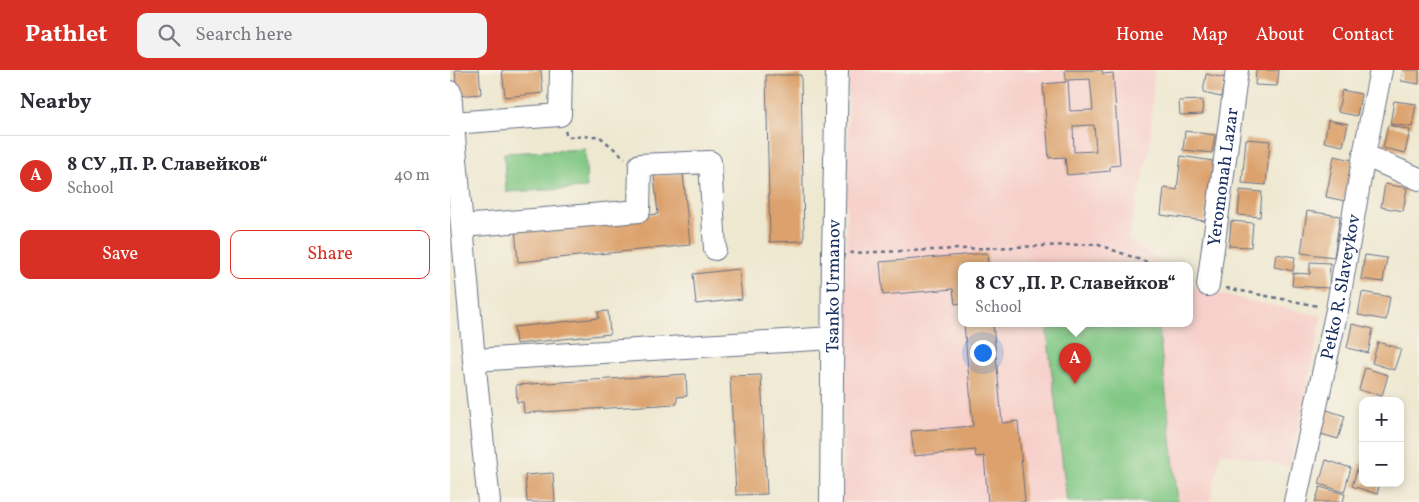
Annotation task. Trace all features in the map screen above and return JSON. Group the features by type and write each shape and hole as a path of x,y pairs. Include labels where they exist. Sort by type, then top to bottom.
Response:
{"street":[{"path":"453,123 560,115 561,70"},
{"name":"Tsanko Urmanov","path":"831,502 837,70"},
{"name":"Yeromonah Lazar","path":"1208,285 1236,70"},
{"name":"Petko R. Slaveykov","path":"1296,502 1337,310 1381,70"},
{"path":"450,92 489,502"},
{"path":"1364,155 1419,179"},
{"path":"462,226 638,211 640,165 710,162 715,249"},
{"path":"474,360 832,338"}],"path":[{"path":"560,115 567,137 599,136 624,158 640,165"},
{"path":"833,253 1096,244 1147,262"},
{"path":"1208,285 1337,310"}],"shaded area":[{"path":"849,70 1154,70 1150,148 1128,239 1162,262 958,262 958,327 1193,327 1193,284 1204,291 1322,316 1290,467 1221,452 1210,502 842,502"}],"green space":[{"path":"585,149 587,188 506,192 504,153"},
{"path":"1046,327 1158,327 1178,502 1067,502"}],"building":[{"path":"455,70 479,70 481,94 457,96"},
{"path":"502,70 541,70 543,93 505,97"},
{"path":"1065,70 1102,70 1103,74 1113,73 1120,165 1110,166 1110,171 1067,175 1065,157 1049,158 1043,84 1066,82","holes":["1090,79 1093,110 1070,111 1068,80","1094,125 1096,151 1074,152 1073,126"]},
{"path":"1256,70 1279,70 1277,86 1255,85"},
{"path":"1403,70 1419,70 1419,84 1401,81"},
{"path":"1206,74 1225,78 1221,97 1203,93"},
{"path":"766,75 801,75 804,241 770,242"},
{"path":"1342,90 1361,94 1357,116 1338,112"},
{"path":"1202,100 1203,114 1180,115 1179,101"},
{"path":"1394,101 1416,104 1412,127 1390,124"},
{"path":"1328,120 1348,124 1343,146 1324,142"},
{"path":"1388,125 1410,130 1405,153 1383,148"},
{"path":"1185,131 1215,135 1212,153 1183,150"},
{"path":"1246,139 1270,141 1266,185 1242,183"},
{"path":"1181,156 1213,161 1205,221 1161,215 1164,188 1177,190"},
{"path":"1334,156 1353,160 1345,201 1326,197"},
{"path":"683,173 690,245 518,262 515,228 658,214 654,176"},
{"path":"1385,184 1407,188 1403,211 1381,207"},
{"path":"1240,190 1262,192 1260,217 1238,215"},
{"path":"1307,211 1340,216 1334,257 1301,253"},
{"path":"1231,221 1253,223 1251,247 1229,246"},
{"path":"987,253 988,262 958,262 958,304 955,304 953,289 883,295 880,262"},
{"path":"1276,254 1295,257 1293,271 1274,267"},
{"path":"1365,255 1387,258 1383,282 1361,279"},
{"path":"1310,262 1330,263 1329,288 1292,286 1293,273 1310,274"},
{"path":"739,269 742,299 696,304 693,274"},
{"path":"1362,292 1390,297 1386,320 1358,315"},
{"path":"608,311 610,334 516,344 514,327 599,318 598,312"},
{"path":"1352,324 1373,329 1368,353 1347,348"},
{"path":"964,327 993,327 1002,423 1018,421 1025,502 988,502 984,456 976,457 975,450 914,456 911,431 973,426"},
{"path":"1378,342 1401,349 1394,370 1372,363"},
{"path":"1365,368 1388,375 1382,396 1359,390"},
{"path":"686,374 687,396 677,397 677,404 524,413 523,402 517,402 516,385"},
{"path":"761,375 767,494 736,495 730,376"},
{"path":"1324,409 1345,416 1338,439 1317,433"},
{"path":"1326,460 1351,468 1344,492 1319,484"},
{"path":"1359,463 1359,487 1379,487 1377,494 1352,486"},
{"path":"553,473 555,502 527,502 525,475"},
{"path":"1320,487 1345,494 1343,502 1315,502"}],"place":[{"name":"8 СУ „П. Р. Славейков“","path":"1075,384"}]}
